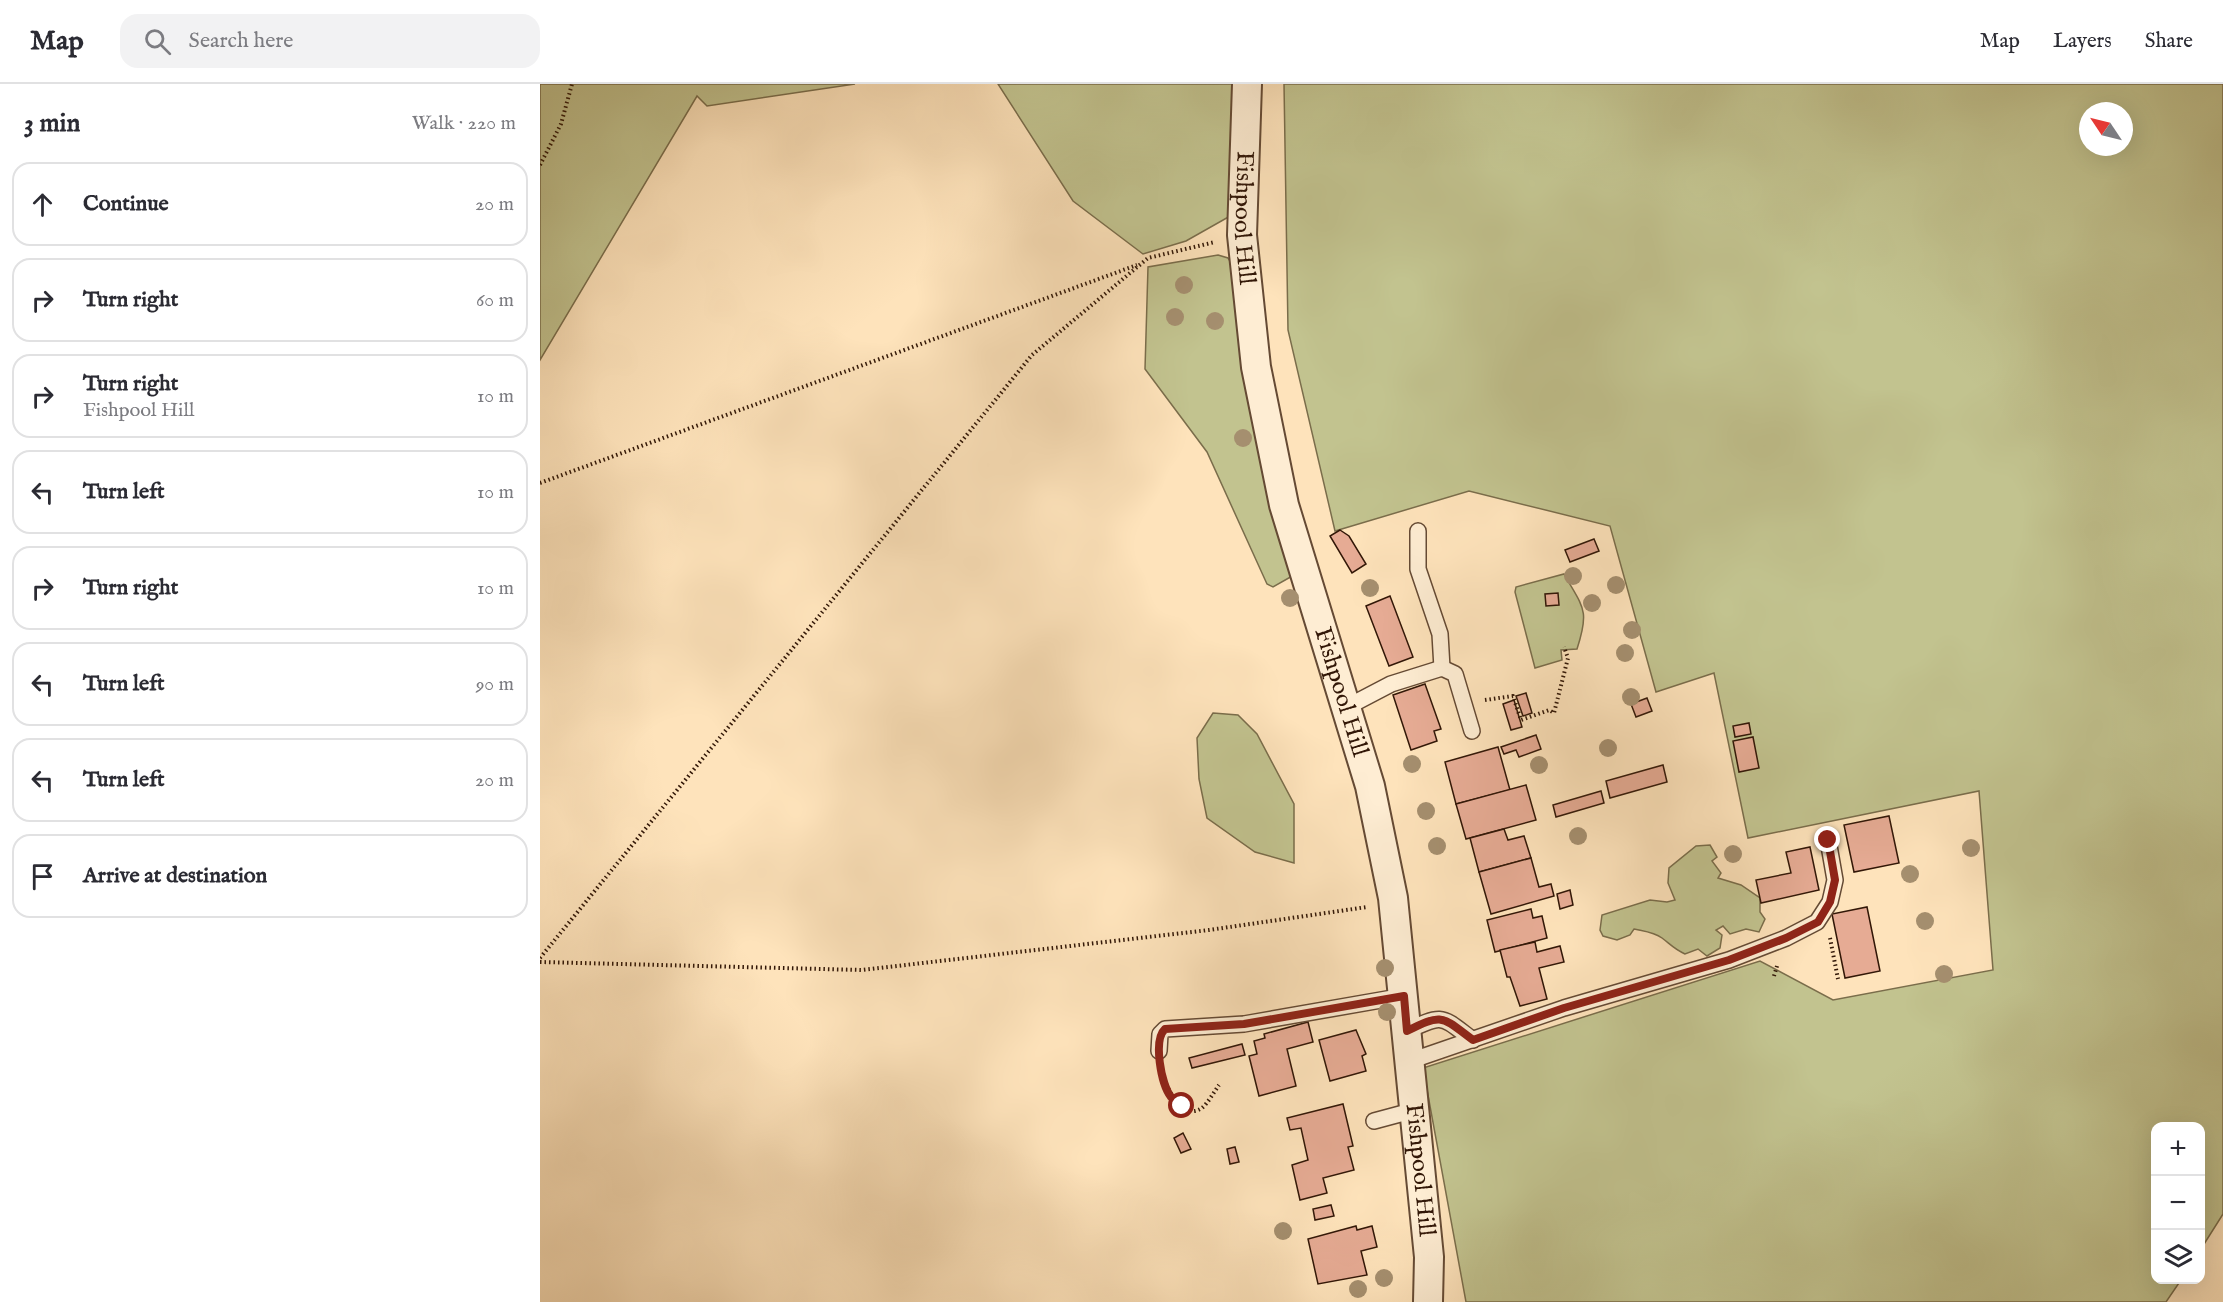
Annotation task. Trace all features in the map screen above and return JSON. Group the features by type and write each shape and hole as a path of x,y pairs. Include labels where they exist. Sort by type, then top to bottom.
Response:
{"street":[{"name":"Fishpool Hill","path":"1247,84 1242,235 1256,367 1284,505 1370,786 1393,898 1429,1257 1428,1302"}],"lane":[{"path":"1418,531 1418,569 1440,634 1442,668"},
{"path":"1347,707 1391,684 1442,668 1455,674 1472,731"},
{"path":"1410,1061 1564,1008 1729,960 1786,938 1818,922 1830,902 1835,880 1828,840"},
{"path":"1159,1051 1158,1040 1165,1029 1244,1024 1404,996"},
{"path":"1407,1031 1435,1018 1442,1019 1473,1040"},
{"path":"1374,1121 1415,1110"}],"path":[{"path":"540,165 561,124 572,84"},
{"path":"540,960 1032,355 1148,258 1242,235"},
{"path":"540,483 1142,263"},
{"path":"1463,702 1514,696 1521,720 1549,710 1554,713 1568,658 1564,647"},
{"path":"540,960 862,970 1209,930 1368,907 1393,898"},
{"path":"1818,922 1829,936 1838,979"},
{"path":"1159,1051 1170,1096 1182,1106 1193,1111 1202,1108 1219,1085"}],"green space":[{"path":"540,84 855,84 707,106 697,96 540,360"},
{"path":"998,84 1241,84 1232,215 1186,241 1143,254 1073,201"},
{"path":"1284,84 2223,84 2223,1214 2205,1243 2205,1122 2151,1122 2151,1284 2178,1284 2166,1302 1466,1302 1423,1068 1760,961 1833,1000 1993,970 1979,791 1748,838 1714,673 1656,692 1610,526 1469,491 1335,531 1288,330"},
{"path":"1218,255 1228,258 1234,267 1294,575 1273,587 1267,584 1207,452 1145,369 1148,267"},
{"path":"1564,574 1580,602 1584,617 1577,649 1561,650 1562,660 1535,668 1515,592 1516,587"},
{"path":"1213,713 1238,715 1257,734 1294,804 1294,863 1255,852 1207,818 1199,779 1197,738"},
{"path":"1710,845 1717,857 1712,861 1721,873 1718,878 1741,885 1760,898 1760,912 1765,919 1759,932 1746,929 1730,934 1723,926 1716,930 1722,935 1720,948 1707,956 1698,949 1685,954 1659,936 1634,929 1630,935 1617,940 1603,936 1600,930 1602,915 1650,900 1667,902 1675,900 1668,883 1669,868 1696,846"}],"building":[{"path":"1340,530 1349,536 1366,564 1352,573 1330,536"},
{"path":"1594,539 1599,551 1570,562 1565,550"},
{"path":"1558,593 1559,605 1546,606 1545,594"},
{"path":"1390,596 1413,657 1389,666 1366,606"},
{"path":"1425,684 1441,729 1434,731 1437,741 1411,750 1393,695"},
{"path":"1526,693 1532,713 1523,716 1516,696"},
{"path":"1647,698 1652,711 1636,717 1631,704"},
{"path":"1514,700 1522,727 1511,730 1503,704"},
{"path":"1749,723 1751,734 1735,737 1733,726"},
{"path":"1536,735 1541,749 1519,757 1516,750 1504,754 1501,747"},
{"path":"1753,737 1759,768 1739,772 1733,741"},
{"path":"1498,747 1510,790 1456,804 1445,762"},
{"path":"1663,765 1667,782 1610,798 1606,781"},
{"path":"1526,785 1536,820 1466,839 1456,804"},
{"path":"1601,791 1604,803 1556,817 1553,805"},
{"path":"1889,816 1899,863 1854,872 1844,825"},
{"path":"1504,829 1508,840 1524,836 1531,858 1479,872 1470,838"},
{"path":"1810,847 1819,890 1761,903 1756,880 1791,873 1786,852"},
{"path":"1531,858 1539,887 1551,884 1554,896 1491,914 1479,872"},
{"path":"1570,890 1573,905 1560,909 1557,894"},
{"path":"1867,907 1880,971 1845,978 1832,914"},
{"path":"1531,909 1533,918 1542,916 1547,938 1495,952 1487,920"},
{"path":"1535,942 1537,952 1560,946 1564,962 1539,968 1547,999 1520,1006 1510,977 1507,977 1500,950"},
{"path":"1308,1022 1313,1042 1287,1049 1296,1086 1259,1096 1249,1056 1257,1054 1254,1041 1265,1038 1264,1034"},
{"path":"1356,1030 1366,1054 1362,1056 1366,1071 1330,1081 1319,1040"},
{"path":"1242,1044 1245,1055 1192,1068 1189,1058"},
{"path":"1343,1104 1353,1146 1348,1147 1354,1170 1323,1178 1327,1193 1300,1200 1292,1165 1308,1160 1301,1128 1290,1130 1287,1118"},
{"path":"1183,1133 1191,1149 1181,1153 1174,1138"},
{"path":"1235,1147 1239,1162 1230,1164 1227,1149"},
{"path":"1331,1205 1334,1216 1315,1220 1313,1209"},
{"path":"1356,1226 1357,1230 1372,1226 1377,1247 1361,1251 1367,1275 1318,1284 1308,1239"}],"route":[{"path":"1182,1106 1170,1096 1161,1066 1158,1040 1165,1029 1282,1019 1404,996 1407,1031 1435,1018 1442,1019 1473,1040 1564,1008 1729,960 1786,938 1818,922 1830,902 1835,880 1828,840"}]}
